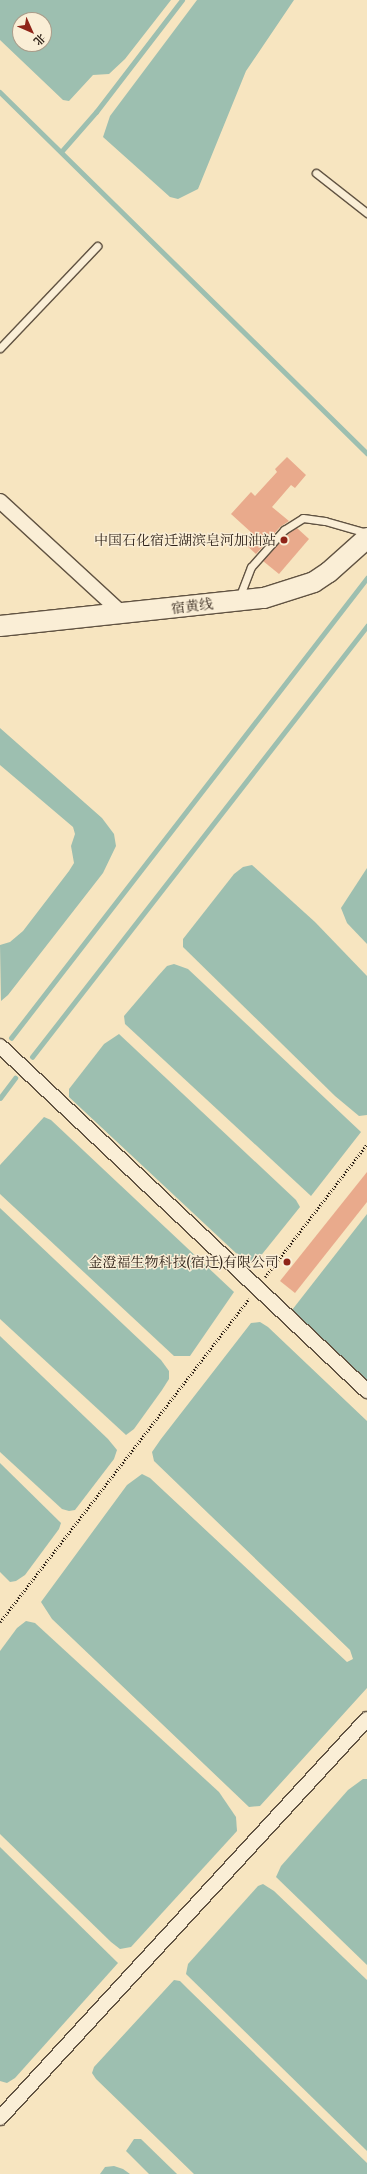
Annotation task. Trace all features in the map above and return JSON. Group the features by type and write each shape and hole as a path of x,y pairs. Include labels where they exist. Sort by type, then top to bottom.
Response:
{"main road":[{"name":"宿黄线","path":"0,626 264,598 314,582 329,572 367,538"}],"street":[{"path":"0,501 123,614"},
{"path":"0,1046 367,1391"},
{"path":"0,2118 367,1719"}],"lane":[{"path":"316,173 367,213"},
{"path":"0,348 97,246"},
{"path":"238,600 251,567 284,530 303,518 325,521 367,533"}],"path":[{"path":"0,1622 367,1144"}],"shaded area":[{"path":"0,0 171,0 125,59 109,74 93,75 69,101 63,100 13,52 52,52 52,12 12,12 12,51 0,40"},
{"path":"197,0 294,0 246,71 198,189 178,199 170,197 103,137 110,116"},
{"path":"0,728 102,818 114,834 116,846 103,873 8,995 1,1001 0,945 10,942 23,931 69,871 74,863 71,846 75,834 73,827 0,765"},
{"path":"252,865 315,922 367,976 367,1115 359,1116 335,1096 183,947 183,939 234,874 243,867"},
{"path":"367,868 367,944 347,923 341,908"},
{"path":"174,964 188,969 361,1132 311,1196 125,1024 124,1016 167,966"},
{"path":"119,1034 296,1200 300,1207 255,1263 238,1255 69,1097 69,1089 104,1044"},
{"path":"44,1117 51,1120 234,1292 190,1356 174,1356 0,1194 0,1165"},
{"path":"0,1208 161,1360 169,1371 169,1379 162,1390 134,1429 126,1435 0,1319"},
{"path":"367,1214 367,1381 292,1310"},
{"path":"260,1322 268,1327 367,1421 367,1688 260,1806 249,1807 52,1619 41,1602 127,1485 142,1474 150,1478 347,1662 353,1659 350,1650 154,1461 152,1452 161,1439 251,1323"},
{"path":"0,1336 108,1439 117,1450 114,1459 75,1510 69,1511 62,1509 0,1452"},
{"path":"0,1463 61,1523 59,1529 25,1575 16,1581 10,1582 0,1572"},
{"path":"26,1621 35,1623 219,1792 236,1817 237,1831 131,1947 120,1949 111,1942 0,1834 0,1651 17,1628"},
{"path":"363,1779 367,1779 367,1965 276,1877 281,1866 348,1790"},
{"path":"0,1847 118,1963 15,2078 7,2083 0,2081"},
{"path":"263,1884 274,1891 367,1980 367,2151 186,1974 188,1964 258,1886"},
{"path":"174,1980 180,1981 367,2163 367,2174 194,2174 96,2079 92,2073 94,2067"},
{"path":"134,2139 141,2139 177,2174 149,2174 126,2151"},
{"path":"114,2166 123,2169 130,2174 100,2174 105,2167"}],"building":[{"path":"287,457 306,475 295,488 291,485 272,507 289,521 280,527 256,554 245,544 253,534 231,514 251,492 255,496 277,472 275,469"},
{"path":"297,528 309,539 279,574 263,561 287,534"},
{"path":"367,1172 367,1202 295,1293 280,1281"}],"waterway":[{"path":"61,152 96,112 182,0"},
{"path":"0,92 367,453"},
{"path":"11,1038 367,578"},
{"path":"32,1057 367,626"},
{"path":"0,1098 15,1078"}],"place":[{"name":"中国石化宿迁湖滨皂河加油站","path":"284,540"},
{"name":"金澄福生物科技(宿迁)有限公司","path":"287,1262"}]}
